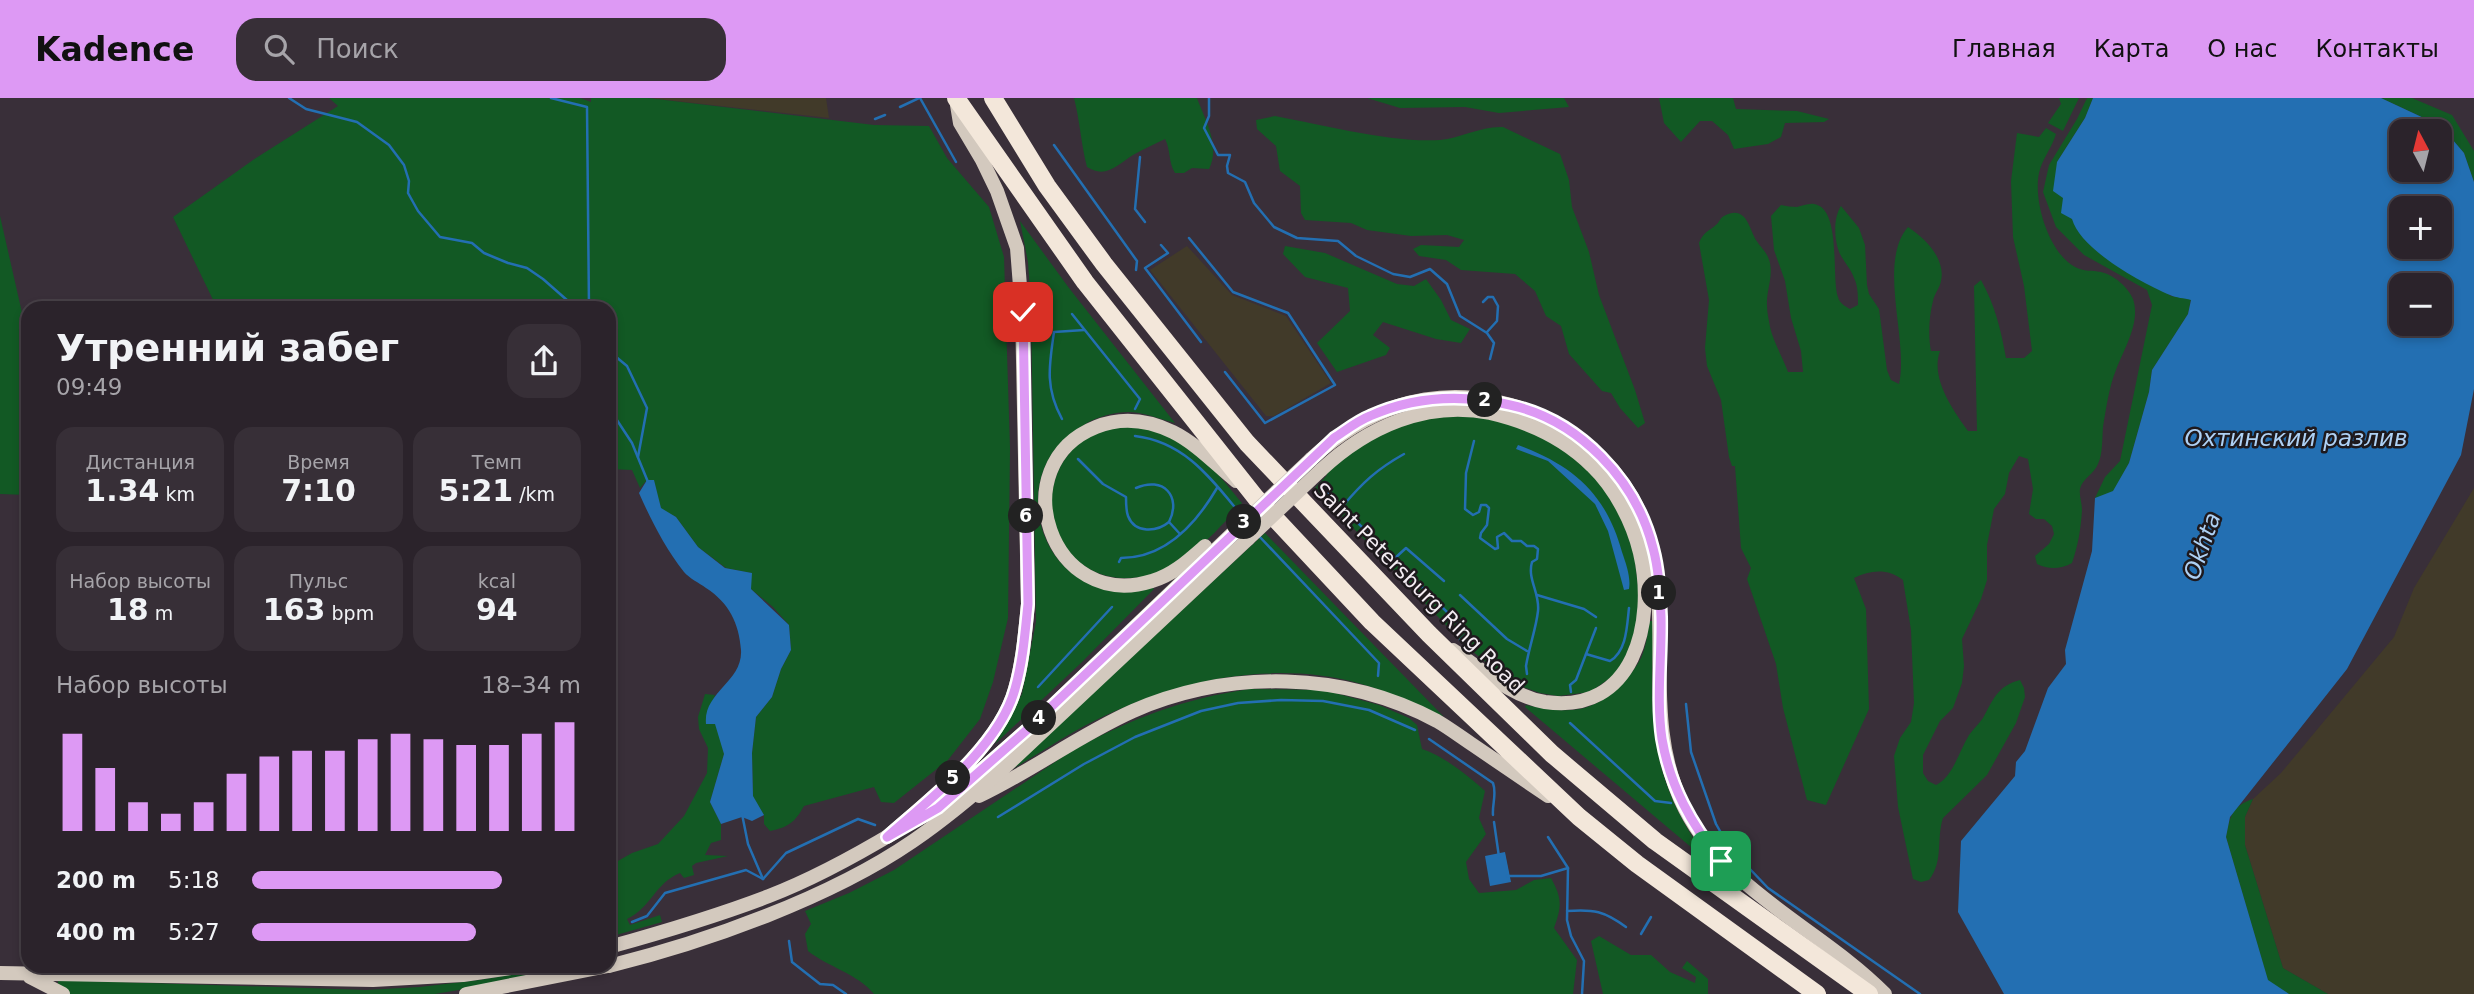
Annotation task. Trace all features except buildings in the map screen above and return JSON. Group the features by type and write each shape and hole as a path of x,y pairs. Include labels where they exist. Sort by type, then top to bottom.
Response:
{"highway":[{"path":"956,98 1085,282 1256,498 1372,622 1579,817 1637,863 1817,994"},
{"name":"Saint Petersburg Ring Road","path":"993,98 1047,186 1104,264 1247,443 1429,634 1552,754 1655,841 1869,994"}],"main road":[{"path":"887,837 972,760 997,726 1015,692 1024,652 1028,604 1023,312 1017,248 997,191 960,123 956,98"},
{"path":"616,964 688,943 802,900 856,874 911,842 1004,768 1248,539 1316,464 1334,438 1368,417 1420,400 1458,397 1523,408 1557,423 1606,461 1630,495 1645,523 1653,549 1661,618 1662,737 1672,780 1684,808 1699,834 1721,861 1763,899 1865,974 1885,994"},
{"path":"1256,498 1175,433 1143,422 1108,422 1090,429 1073,441 1056,461 1047,487 1047,524 1066,560 1084,575 1119,585 1153,581 1174,571 1282,486 1374,430 1402,419 1450,410 1478,411 1513,418 1567,444 1593,467 1612,490 1630,523 1640,553 1645,586 1645,616 1639,644 1629,667 1609,688 1591,698 1545,702 1508,688 1429,634"},
{"path":"616,945 772,895 846,860 938,808 1029,728 1235,525"},
{"path":"962,804 1016,779 1068,745 1134,711 1208,688 1250,682 1291,681 1324,683 1356,690 1437,721 1579,817"},
{"path":"0,973 373,980 477,973"},
{"path":"466,994 573,973"},
{"path":"22,974 63,994"}],"shaded area":[{"path":"648,98 826,98 829,118"},
{"path":"1187,246 1232,295 1286,316 1331,383 1274,416 1266,416 1150,270"},
{"path":"2474,488 2474,994 2328,994 2283,968 2245,845 2245,817 2253,799 2281,773 2394,637 2414,588"}],"green space":[{"path":"329,98 580,98 591,102 591,98 648,98 874,125 929,126 947,158 989,207 1004,257 1010,448 1008,618 993,682 980,719 948,760 894,803 881,802 874,787 804,806 794,820 782,828 770,831 764,824 764,815 753,797 752,753 756,717 772,697 781,669 791,650 789,625 751,589 751,573 726,568 698,547 676,517 661,509 654,481 647,480 640,488 632,470 616,469 616,301 214,301 173,217 253,160 338,106"},
{"path":"1074,98 1197,98 1213,142 1209,169 1192,168 1184,173 1175,173 1165,139 1106,171 1100,172 1087,167"},
{"path":"1367,98 1564,98 1569,107 1499,113 1465,107 1400,108"},
{"path":"1659,98 1733,98 1736,109 1797,111 1829,119 1824,122 1785,123 1781,137 1768,144 1734,149 1728,135 1712,121 1700,121 1681,142 1664,123"},
{"path":"2059,98 2079,98 2063,131 2048,123 2061,104"},
{"path":"2087,98 2093,98 2085,118 2057,162 2063,198 2072,219 2171,296 2191,299 2188,314 2152,370 2149,392 2129,463 2113,492 2095,498 2105,477 2120,461 2152,305 2147,290 2084,255 2056,227 2043,192 2049,165"},
{"path":"2381,98 2412,98 2452,115 2474,151 2474,182 2464,153 2452,139 2452,119 2426,119"},
{"path":"1275,116 1400,139 1440,140 1487,128 1503,127 1560,154 1569,180 1572,207 1589,252 1599,295 1645,423 1638,428 1611,393 1602,391 1569,354 1561,326 1546,316 1535,291 1515,274 1461,270 1446,260 1419,256 1413,249 1421,245 1459,247 1464,240 1447,235 1411,236 1367,230 1351,223 1305,220 1301,213 1300,186 1280,171 1276,146 1257,129 1256,120"},
{"path":"2046,128 2056,134 2040,168 2038,198 2051,238 2066,260 2075,267 2098,271 2120,282 2133,299 2135,317 2110,391 2100,460 2080,489 2081,523 2072,563 2055,568 2037,564 2035,556 2049,544 2054,534 2052,526 2044,519 2036,519 2029,514 2033,489 2028,459 2019,456 2009,473 2005,494 1994,509 1987,545 1987,580 1962,639 1962,683 1953,708 1940,721 1923,755 1923,773 1928,781 1936,785 1947,776 1969,735 2001,690 2020,680 2025,697 2016,723 1987,775 1943,818 1937,865 1929,880 1921,882 1913,879 1898,807 1894,756 1900,738 1911,722 1914,703 1911,630 1903,580 1879,572 1854,578 1866,609 1869,709 1826,805 1807,800 1783,708 1776,664 1747,579 1751,568 1741,548 1735,466 1732,466 1729,457 1721,400 1707,366 1705,348 1709,300 1699,243 1704,234 1724,216 1737,213 1746,219 1770,263 1767,309 1773,338 1788,372 1803,372 1801,351 1791,318 1785,281 1774,250 1771,216 1781,205 1797,207 1814,204 1823,208 1832,230 1838,297 1841,303 1850,309 1858,305 1857,291 1853,275 1836,243 1835,230 1841,206 1859,228 1865,245 1867,285 1869,294 1879,309 1887,370 1891,380 1899,384 1901,366 1894,281 1895,261 1899,242 1908,227 1933,250 1942,273 1932,307 1929,333 1931,351 1940,351 1938,372 1941,383 1950,404 1968,431 1977,431 1974,286 1981,280 1997,318 2006,358 2024,358 2032,351 2024,286 2013,237 2011,181 2017,133 2039,137"},
{"path":"0,216 21,308 21,495 0,494"},
{"path":"1020,221 1175,423 1132,412 1106,416 1077,430 1062,441 1051,455 1042,473 1038,512 1050,548 1062,564 1076,576 1108,589 1134,592 1152,587 1154,589 995,744 1022,694 1036,622 1031,306 1028,262"},
{"path":"1285,246 1325,253 1397,284 1414,286 1426,279 1451,320 1470,329 1461,343 1436,339 1383,322 1373,335 1390,348 1386,355 1337,372 1317,343 1350,311 1348,288 1305,277 1283,254"},
{"path":"1447,414 1505,420 1557,444 1596,478 1611,497 1633,544 1640,603 1634,641 1616,674 1590,692 1558,696 1540,693 1515,684 1495,670 1465,645 1315,488 1327,475 1324,470 1348,451 1400,424"},
{"path":"1132,425 1169,436 1190,448 1209,465 1242,503 1213,534 1181,561 1153,576 1130,578 1105,575 1084,566 1068,550 1057,531 1052,509 1053,487 1061,465 1077,445 1096,434"},
{"path":"1265,533 1443,716 1442,718 1379,690 1325,676 1291,673 1223,678 1189,685 1125,707 1083,727 1007,772"},
{"path":"1649,621 1654,621 1653,713 1661,767 1683,821 1701,850 1698,853 1525,707 1575,710 1605,698 1626,679 1641,658"},
{"path":"1250,689 1324,690 1379,705 1409,718 1417,725 1422,749 1455,767 1485,791 1479,818 1486,834 1466,862 1469,879 1479,893 1516,890 1534,880 1551,878 1560,902 1554,928 1577,960 1573,994 874,994 860,981 808,951 805,934 811,924 805,911 894,870 1073,750 1116,728 1159,711 1202,698"},
{"path":"705,694 715,695 712,703 724,754 710,802 721,824 721,840 711,843 705,855 728,856 696,863 692,866 694,875 684,878 680,873 672,877 642,909 627,919 630,925 660,915 662,922 616,935 616,862 658,844 684,816 707,773 708,748 699,729 698,717"},
{"path":"2253,799 2245,817 2245,845 2283,968 2328,994 2289,994 2268,981 2226,837 2233,813 2240,805"},
{"path":"1599,936 1631,955 1651,955 1670,972 1695,983 1696,977 1682,968 1687,961 1708,979 1708,994 1603,994 1591,941"},
{"path":"523,973 550,973 435,994 70,994 58,985 58,980 366,990 479,980"}],"water":[{"name":"Охтинский разлив","path":"2093,98 2381,98 2426,119 2389,119 2389,182 2452,182 2452,139 2464,153 2474,182 2474,389 2461,455 2347,669 2230,817 2226,837 2268,980 2289,994 2004,994 1958,912 1961,841 2015,776 2016,762 2025,751 2048,688 2066,664 2065,650 2092,551 2095,498 2113,491 2129,463 2149,392 2152,370 2188,314 2191,300 2172,296 2128,273 2087,242 2072,219 2061,213 2063,198 2053,191 2057,162 2085,118"},
{"path":"1518,445 1556,462 1597,498 1615,532 1628,570 1629,589 1624,590 1608,531 1595,504 1548,461 1516,449"},
{"path":"647,480 654,480 661,508 676,517 698,547 725,568 752,573 751,589 789,625 791,650 781,669 772,697 756,717 752,753 753,796 764,815 752,821 742,817 721,824 710,802 724,754 715,724 706,724 707,713 710,703 736,671 740,661 738,631 727,607 686,574 665,544 639,493"},
{"path":"1505,852 1511,882 1490,886 1485,856"}],"waterway":[{"path":"289,98 306,109 357,122 389,145 404,165 409,181 408,193 418,211 440,237 472,243 484,253 527,268 568,301"},
{"path":"551,98 587,107 589,301"},
{"path":"900,107 919,98"},
{"path":"920,98 956,162"},
{"path":"1209,98 1209,116 1204,128 1218,155 1230,155 1228,173 1245,182 1254,203 1274,227 1297,238 1338,241 1356,256 1393,274 1410,277 1430,269 1447,284 1460,316 1487,333 1494,343 1490,359"},
{"path":"875,119 885,115"},
{"path":"1054,145 1137,261 1136,270"},
{"path":"1140,157 1135,209 1145,222"},
{"path":"1189,238 1233,292 1288,313 1335,385 1265,423 1225,372"},
{"path":"1161,245 1168,253 1145,268 1201,342"},
{"path":"1483,302 1488,297 1493,297 1498,306 1497,321 1487,332"},
{"path":"1072,314 1140,399 1135,409"},
{"path":"1062,419 1051,387 1050,366 1054,332 1084,330"},
{"path":"616,357 627,366 647,408 638,457"},
{"path":"616,419 632,443 648,482"},
{"path":"1135,436 1169,446 1183,455 1209,477 1243,517"},
{"path":"1474,441 1466,473 1465,509 1473,515 1479,512 1481,505 1489,508 1487,525 1480,538 1495,549 1498,548 1497,537 1504,533 1512,541 1521,541 1538,549 1537,559 1532,562 1531,568 1538,611 1526,666 1527,674"},
{"path":"1342,507 1370,477 1404,454"},
{"path":"1078,459 1103,484 1126,497 1128,516 1136,526 1147,530 1159,528 1169,522"},
{"path":"1136,488 1154,485 1168,491 1173,504 1169,522 1180,534"},
{"path":"1119,562 1121,558 1152,552 1178,536 1199,514 1217,488"},
{"path":"1324,489 1468,633 1460,640"},
{"path":"1258,535 1379,663 1378,676"},
{"path":"1394,559 1406,548 1444,581"},
{"path":"1460,595 1507,639 1527,651"},
{"path":"1537,595 1584,609 1596,617"},
{"path":"1038,687 1112,607"},
{"path":"1586,654 1610,661 1616,657 1625,637 1629,608"},
{"path":"1571,692 1570,685 1576,680 1596,628"},
{"path":"998,817 1084,764 1135,737 1201,711 1238,703 1323,701 1369,710 1415,730"},
{"path":"1686,704 1691,752 1716,824 1729,847 1768,888 1920,994"},
{"path":"1570,723 1655,801 1671,803"},
{"path":"1429,739 1493,783 1493,815"},
{"path":"742,814 748,844 763,879"},
{"path":"763,879 786,853 858,819 875,825"},
{"path":"1494,822 1499,857"},
{"path":"1548,837 1568,868 1567,920 1571,936 1584,961 1582,994"},
{"path":"1507,876 1541,876 1568,868"},
{"path":"632,922 647,916 665,893 746,870 763,879"},
{"path":"1567,911 1598,912 1626,927"},
{"path":"1641,934 1651,917"},
{"path":"789,941 792,962 820,984 833,985 846,994"}],"route":[{"path":"1023,312 1028,604 1024,652 1015,692 997,726 972,760 887,837 938,808 1029,728 1334,438 1368,417 1395,407 1420,400 1458,397 1523,408 1557,423 1606,461 1625,486 1645,523 1653,549 1659,586 1662,737 1672,780 1699,834 1721,861"}],"water label":[{"name":"Okhta","path":"2202,546"}]}
